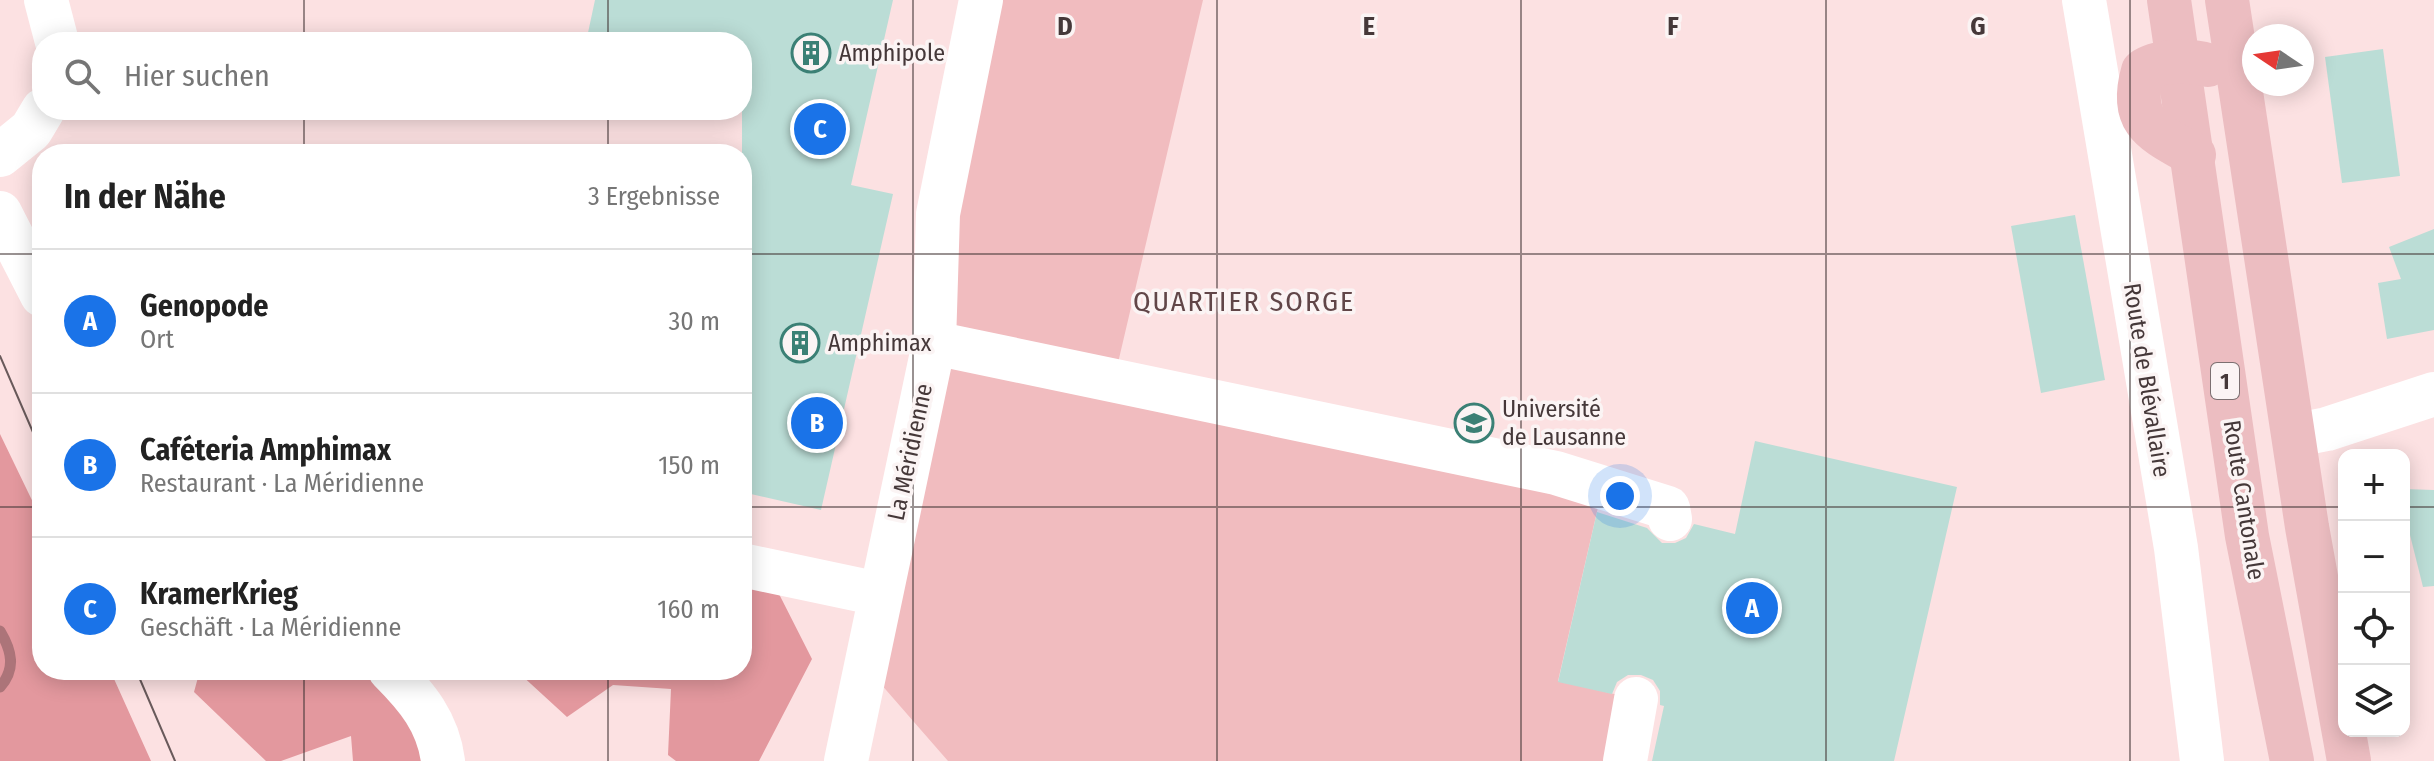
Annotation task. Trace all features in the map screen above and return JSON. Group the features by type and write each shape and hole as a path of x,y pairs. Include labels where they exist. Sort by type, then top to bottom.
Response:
{"main road":[{"name":"Route Cantonale","path":"2169,0 2194,155 2247,536 2292,761"},
{"path":"2227,0 2324,629 2349,761"},
{"path":"2180,63 2198,62 2209,66 2220,81 2240,192 2269,260"}],"street":[{"path":"46,0 54,32"},
{"name":"La Méridienne","path":"846,761 934,343 938,214 981,0"},
{"name":"Route de Blévallaire","path":"2084,0 2176,548 2202,761"},
{"path":"0,155 31,130 37,120"},
{"path":"0,213 32,275"},
{"path":"934,343 1556,473 1668,508 1670,519"},
{"path":"2296,435 2434,394"},
{"path":"752,567 879,594"},
{"path":"400,680 421,701 436,732 443,761"},
{"path":"1625,761 1636,699"}],"shaded area":[{"path":"981,0 1203,0 1114,380 1599,503 1558,681 1636,699 1625,761 948,761 866,667"},
{"path":"0,434 32,500 32,680 115,680 151,761 0,761"},
{"path":"752,588 778,592 812,659 759,761 676,761 668,755 671,689 613,685 567,717 527,680 752,680"},
{"path":"197,680 381,680 401,690 425,761 353,761 351,736 281,761 266,761 194,692"}],"building":[{"name":"Amphimax","path":"595,0 893,0 851,185 893,194 821,510 752,494 752,144 742,144 742,120 752,120 752,32 588,32"},
{"path":"2383,49 2400,176 2342,183 2325,57"},
{"path":"2075,215 2105,380 2041,393 2011,226"},
{"path":"2434,229 2434,330 2387,339 2378,283 2401,279 2389,247"},
{"path":"1755,441 1957,487 1894,761 1652,761 1664,706 1660,705 1660,691 1653,680 1641,675 1628,675 1617,682 1612,694 1558,682 1597,512 1647,528 1662,543 1675,543 1686,538 1694,524 1735,534"},
{"path":"2410,489 2434,490 2434,586 2423,587 2410,535"}],"waterway":[{"path":"0,631 10,660 8,673 0,687"}],"tram line":[{"path":"0,356 32,430"},
{"path":"140,680 175,761"}],"place":[{"name":"Amphipole","path":"811,53"},
{"name":"KramerKrieg","path":"820,129"},
{"name":"Amphimax","path":"800,343"},
{"name":"Caféteria Amphimax","path":"817,423"},
{"name":"Université de Lausanne","path":"1474,423"},
{"name":"Genopode","path":"1752,608"}],"district":[{"name":"QUARTIER SORGE","path":"1244,301"}]}
